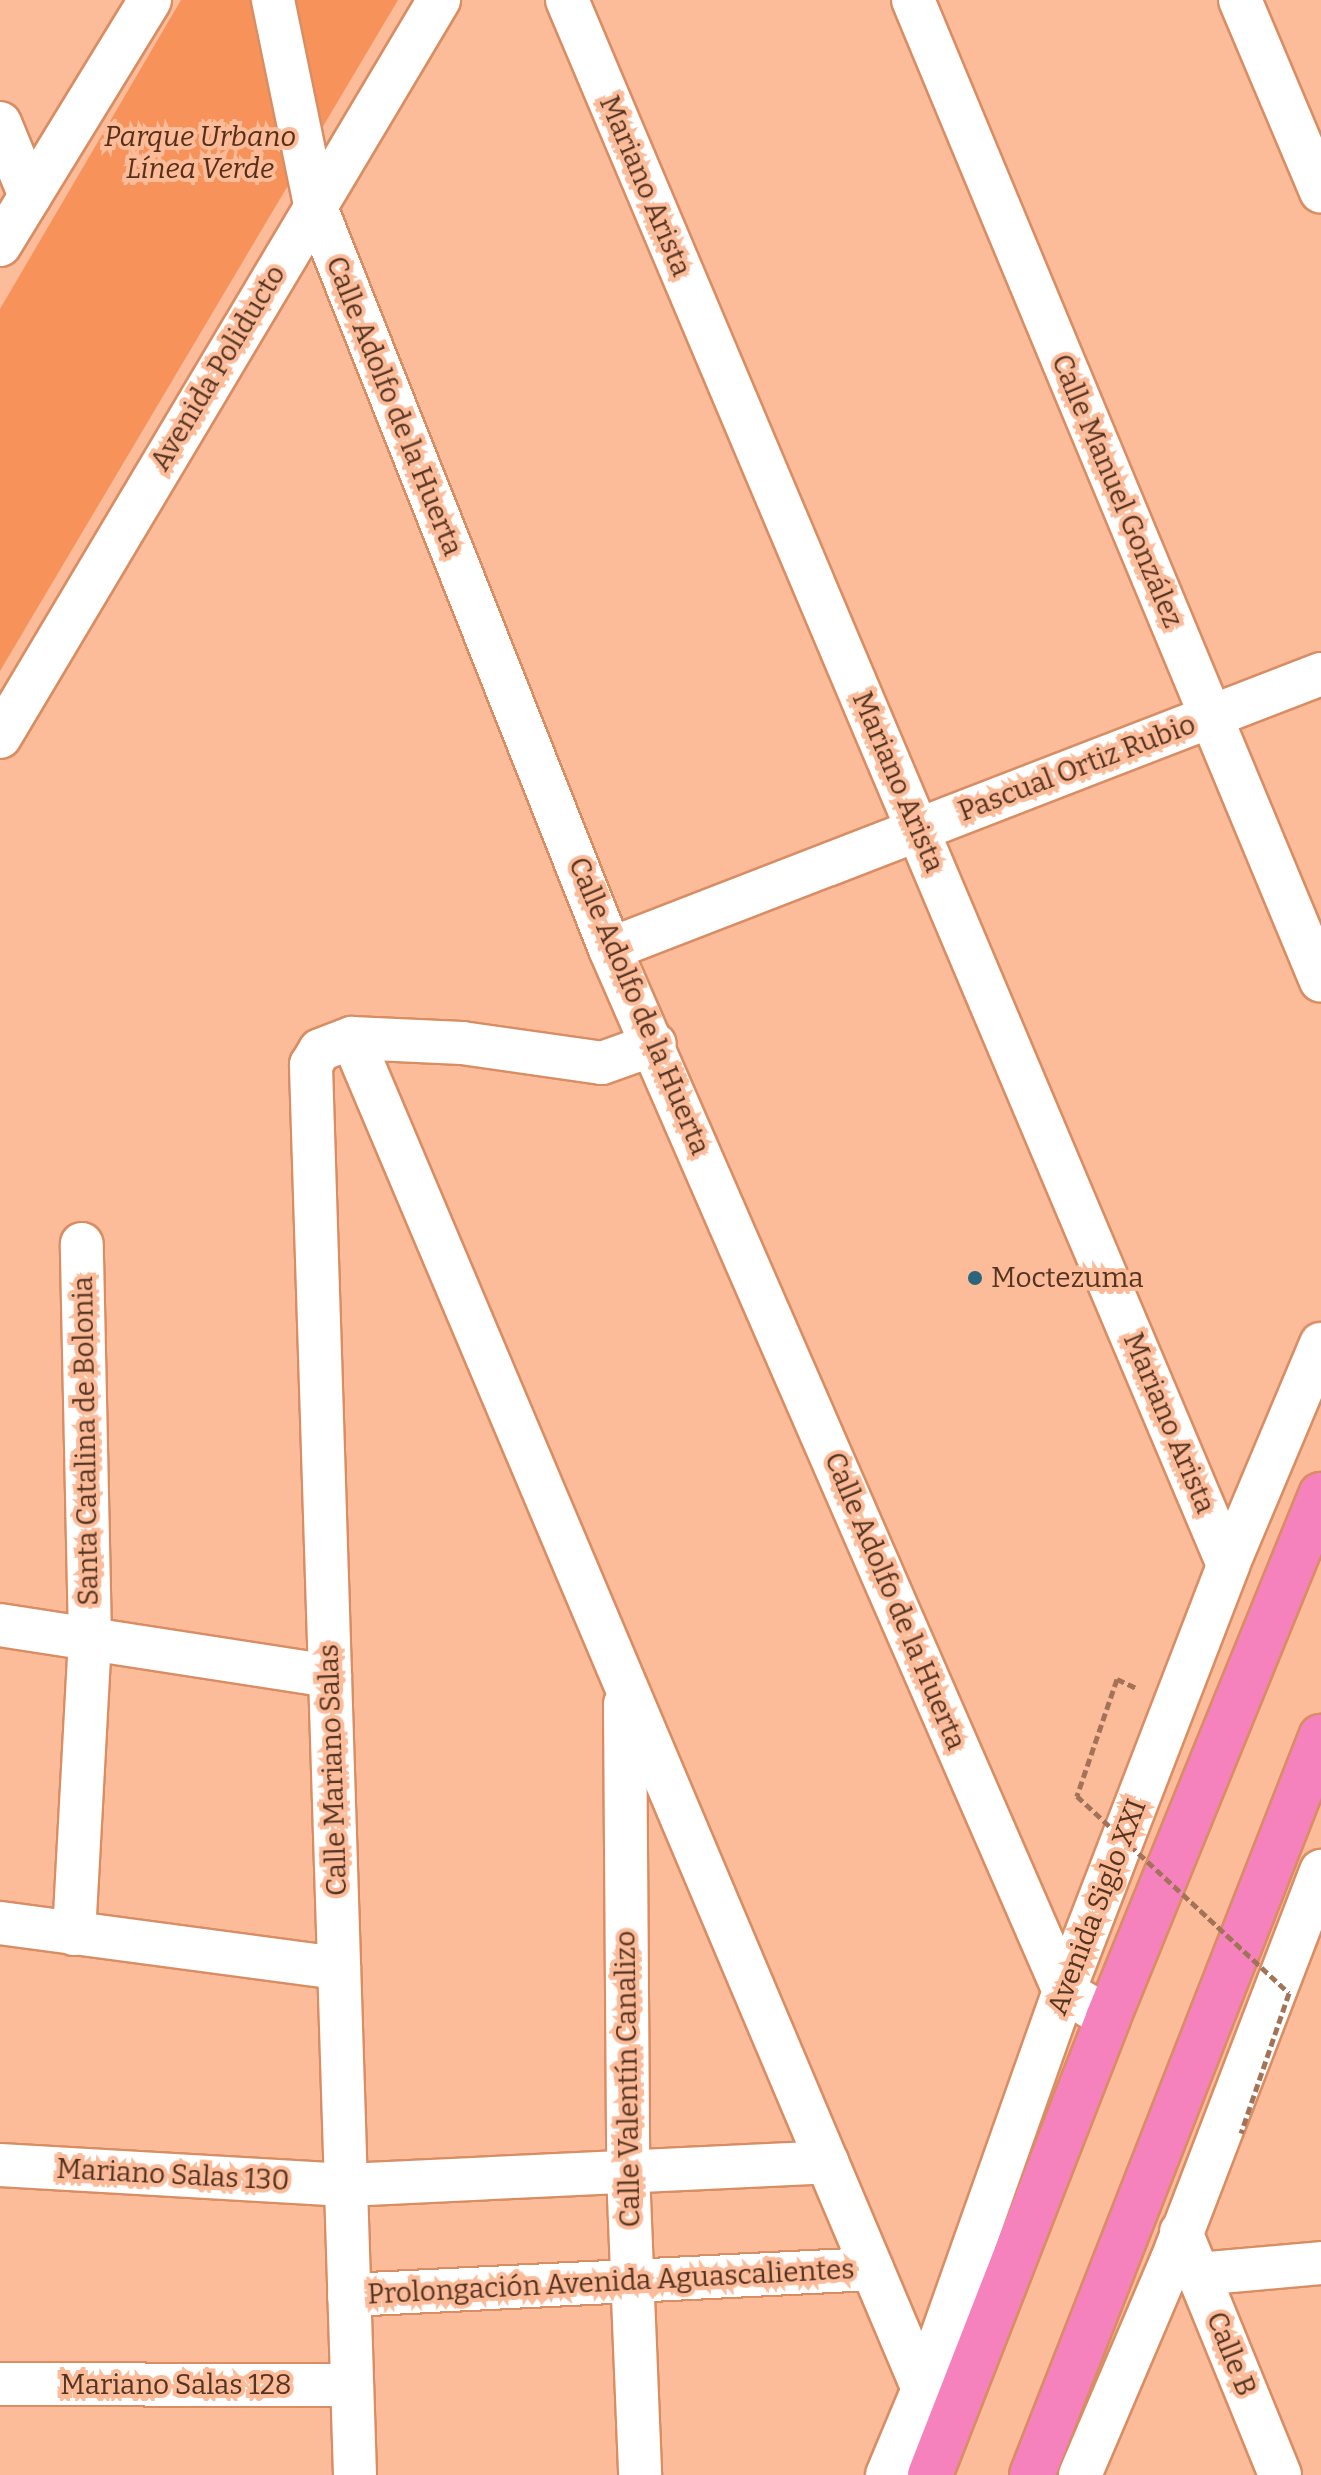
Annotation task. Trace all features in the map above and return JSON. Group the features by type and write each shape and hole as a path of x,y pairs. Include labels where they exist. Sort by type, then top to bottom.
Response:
{"highway":[{"name":"Avenida Siglo XXI","path":"930,2475 1108,2018 1321,1495"},
{"path":"1032,2475 1321,1737"}],"street":[{"path":"0,245 150,0"},
{"name":"Calle Adolfo de la Huerta","path":"273,0 315,205 610,949 655,1044 1064,1991"},
{"name":"Avenida Poliducto","path":"0,737 439,0"},
{"name":"Mariano Arista","path":"567,0 1228,1565"},
{"name":"Calle Manuel González","path":"913,0 1321,981"},
{"path":"1240,0 1321,192"},
{"path":"0,123 30,196"},
{"name":"Pascual Ortiz Rubio","path":"610,949 1321,674"},
{"path":"655,1044 602,1063 462,1043 352,1038 923,2389"},
{"name":"Calle Mariano Salas","path":"352,1038 320,1050 311,1065 355,2475"},
{"name":"Santa Catalina de Bolonia","path":"74,1934 90,1638 82,1244"},
{"name":"Avenida Siglo XXI","path":"887,2475 923,2389 1064,1991 1228,1565 1321,1344"},
{"path":"0,1625 330,1676"},
{"name":"Calle Valentín Canalizo","path":"624,1683 628,2172 640,2475"},
{"path":"1080,2475 1181,2232 1321,1871"},
{"path":"0,1923 339,1968"},
{"path":"1064,1991 1108,2018"},
{"path":"346,2185 827,2162"},
{"name":"Mariano Salas 130","path":"0,2165 346,2185"},
{"name":"Calle B","path":"1181,2232 1280,2475"},
{"path":"1198,2274 1321,2263"},
{"name":"Prolongación Avenida Aguascalientes","path":"349,2295 872,2269"},
{"name":"Mariano Salas 128","path":"0,2384 352,2385"}],"path":[{"path":"1117,1679 1077,1796 1289,1993 1241,2133"}],"green space":[{"name":"Parque Urbano Línea Verde","path":"181,0 398,0 0,671 0,309"}],"place":[{"name":"Moctezuma","path":"975,1278"}]}
